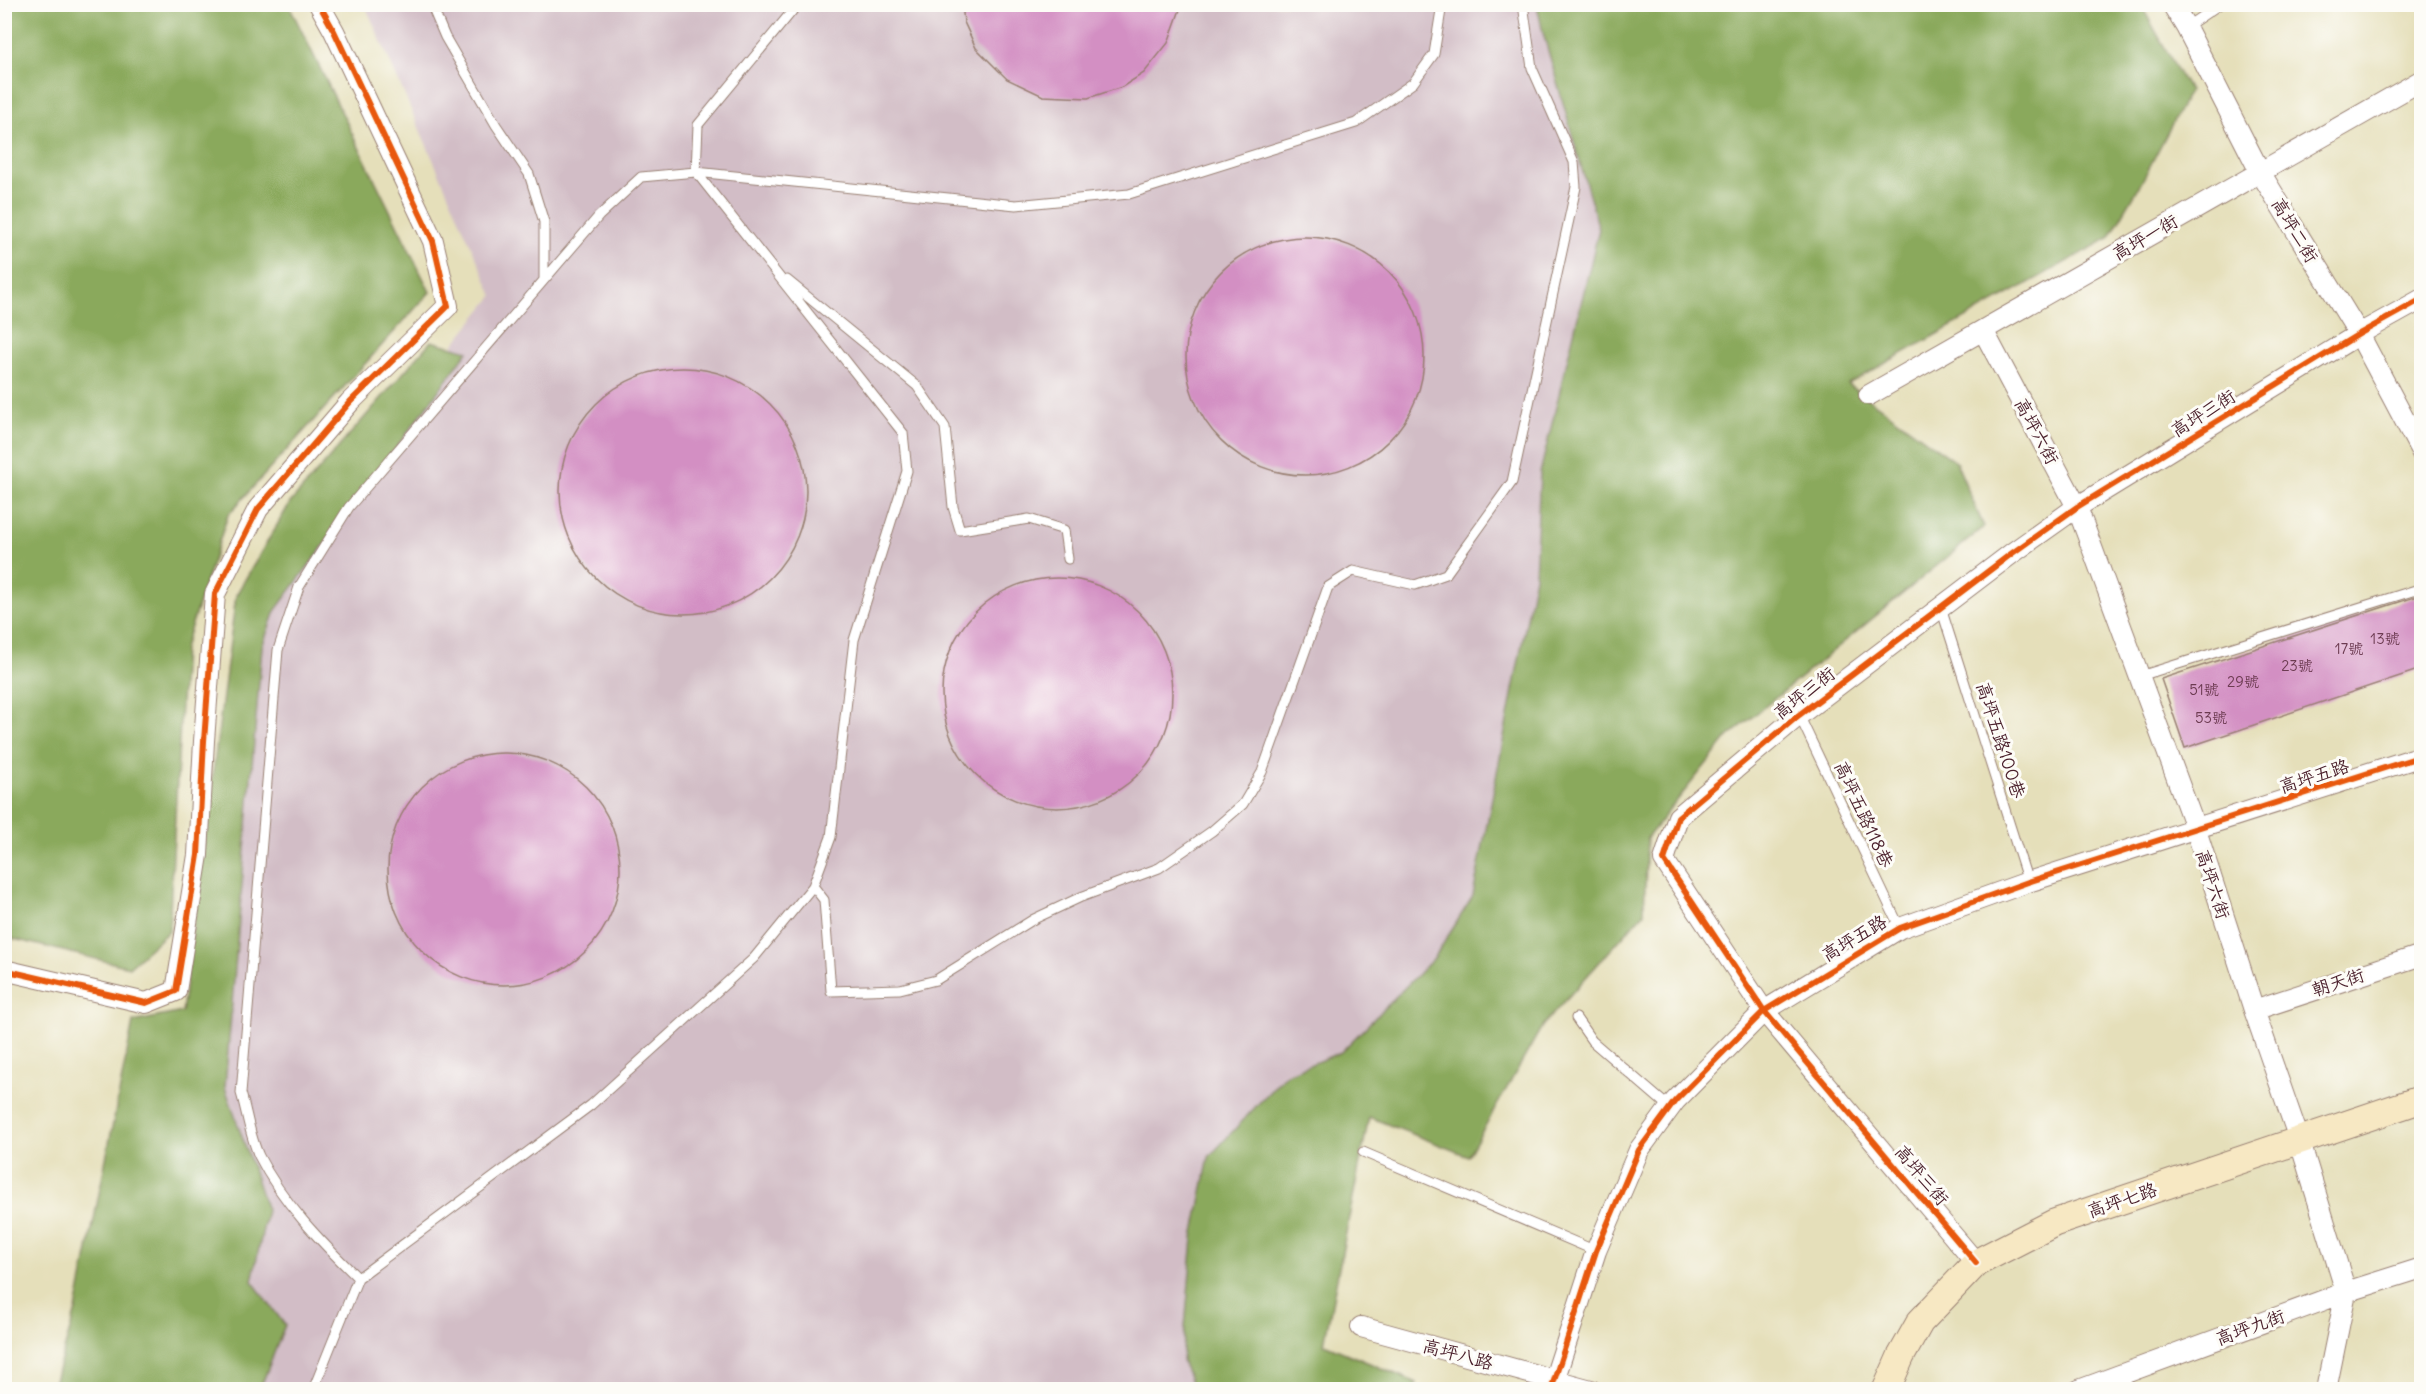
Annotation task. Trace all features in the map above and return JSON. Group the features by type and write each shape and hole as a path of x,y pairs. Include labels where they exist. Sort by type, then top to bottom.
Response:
{"street":[{"path":"4,970 146,1003 176,991 198,855 215,594 258,509 350,402 448,306 433,242 334,31 319,4"},
{"name":"高坪二街","path":"2172,4 2260,172 2359,334 2421,453"},
{"name":"高坪一街","path":"1869,395 2421,80"},
{"name":"高坪三街","path":"1976,1263 1764,1011 1664,860 1678,817 1799,715 2077,507 2359,334 2421,299"},
{"name":"高坪六街","path":"1983,330 2077,507 2196,830 2254,1010 2299,1138 2346,1292 2326,1389"},
{"name":"高坪五路","path":"1552,1385 1596,1251 1639,1150 1670,1108 1764,1011 1900,928 2028,882 2421,756"},
{"name":"朝天街","path":"2254,1010 2421,955"},
{"name":"高坪七路","path":"1886,1389 1920,1322 1976,1263 2054,1223 2299,1138 2421,1099"},
{"name":"高坪九街","path":"2079,1389 2346,1292 2421,1268"},
{"name":"高坪八路","path":"1360,1327 1552,1385 1591,1389"}],"lane":[{"path":"431,4 445,37 496,124 529,174 544,222 544,280"},
{"path":"313,1389 358,1278 591,1105 754,958 813,886 831,837 854,640 907,471 903,433 696,171 698,125 798,4"},
{"path":"358,1278 323,1244 288,1200 258,1155 242,1093 278,650 299,586 349,507 599,216 641,177 696,171 1016,205 1129,194 1356,123 1413,83 1434,54 1442,4"},
{"path":"813,886 824,900 831,991 900,989 936,980 1034,919 1081,897 1159,868 1212,831 1243,804 1262,772 1328,587 1353,571 1415,585 1446,574 1512,482 1576,187 1574,162 1532,68 1523,4"},
{"path":"2186,27 2220,4"},
{"path":"774,269 917,386 945,427 953,507 960,530 1029,519 1064,530 1068,559"},
{"path":"2140,676 2421,588"},
{"name":"高坪五路100巷","path":"1941,608 2028,882"},
{"name":"高坪五路118巷","path":"1799,715 1900,928"},
{"path":"1576,1018 1592,1041 1670,1108"},
{"path":"1363,1152 1596,1251"}],"shaded area":[{"path":"365,5 1606,5 1684,202 1492,942 1363,1088 1252,1389 164,1390 252,593 493,296"}],"green space":[{"path":"5,4 289,5 430,292 228,515 184,648 169,931 129,967 5,937"},
{"path":"1966,4 1967,6 2141,5 2189,91 2139,187 2109,238 1848,384 1956,462 1984,527 1728,737 1647,838 1644,913 1543,1025 1468,1156 1369,1117 1324,1344 1417,1383 1414,1389 1194,1389 1182,1361 1193,1238 1209,1157 1285,1075 1341,1052 1435,957 1473,896 1535,577 1540,473 1599,229 1537,5"},
{"path":"431,341 468,351 275,611 262,647 225,1087 267,1210 252,1281 285,1325 260,1389 52,1390 76,1310 133,1022 182,1012 236,595 290,503"}],"building":[{"path":"962,4 1182,4 1168,43 1144,73 1122,87 1088,98 1043,96 1007,79 976,48 964,22"},
{"path":"1293,237 1317,237 1340,242 1361,251 1381,264 1397,280 1410,300 1419,321 1424,356 1422,379 1415,402 1397,432 1381,448 1361,461 1340,470 1317,475 1293,475 1270,470 1249,461 1229,448 1213,432 1200,412 1191,391 1186,368 1186,344 1191,321 1200,300 1213,280 1229,264 1249,251 1270,242"},
{"path":"683,368 707,371 730,378 751,389 770,404 785,423 796,444 803,467 806,491 803,515 796,538 785,559 770,578 751,593 730,604 707,611 683,614 659,611 636,604 615,593 596,578 581,559 570,538 563,515 560,491 563,467 570,444 581,423 596,404 615,389 636,378 659,371"},
{"path":"1046,578 1068,578 1111,591 1130,604 1146,620 1159,639 1167,660 1172,693 1170,715 1159,747 1146,766 1130,782 1111,795 1090,803 1068,808 1046,808 1003,795 984,782 968,766 955,747 947,726 942,704 942,682 955,639 968,620 984,604 1003,591 1024,583"},
{"path":"2421,595 2421,669 2185,748 2161,679"},
{"path":"493,753 515,753 549,761 559,766 578,779 594,795 612,824 618,846 620,869 618,892 612,914 601,934 578,959 549,977 515,985 493,985 459,977 449,972 430,959 414,943 396,914 388,880 388,858 396,824 401,814 414,795 430,779 459,761"}],"cycle path":[{"path":"4,970 146,1003 176,991 198,855 215,594 258,509 350,402 448,306 433,241 334,31 319,4"},
{"path":"1976,1263 1764,1011 1664,860 1678,817 1799,715 2011,554 2077,507 2359,334 2422,299"},
{"path":"1551,1390 1596,1251 1639,1150 1675,1101 1764,1011 1900,928 2028,882 2422,756"}]}
